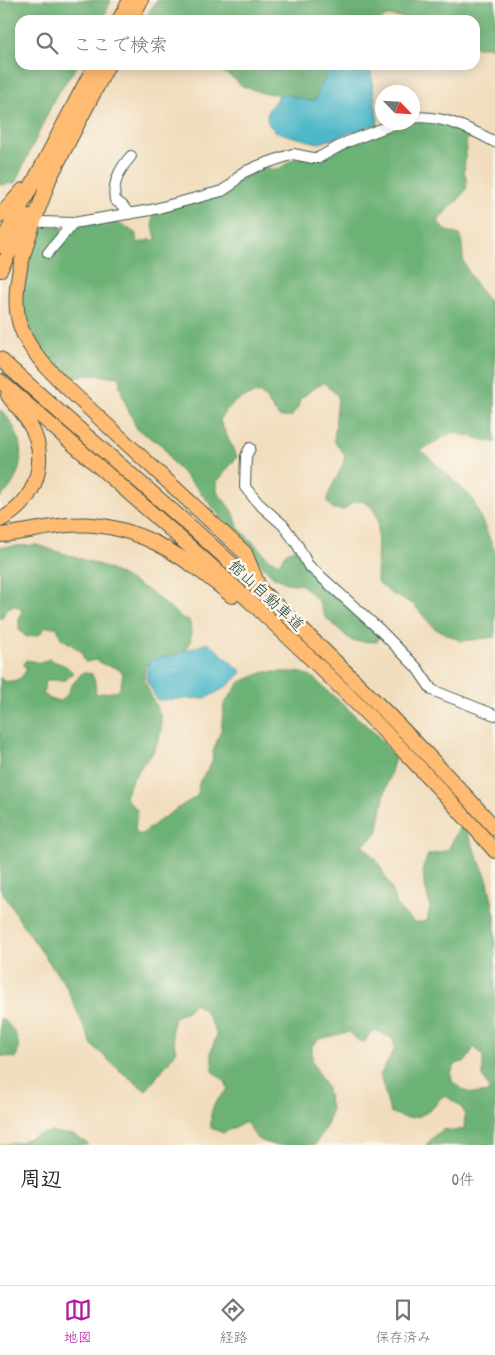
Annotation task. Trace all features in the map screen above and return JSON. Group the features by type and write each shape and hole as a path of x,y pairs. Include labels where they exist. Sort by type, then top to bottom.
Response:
{"highway":[{"path":"122,15 130,0"},
{"path":"134,15 141,0"},
{"path":"0,270 93,70"},
{"path":"0,246 44,176 105,70"},
{"path":"0,216 44,176"},
{"path":"44,176 18,277 16,303 21,327 28,342 42,363 62,383 245,553 260,591"},
{"name":"館山自動車道","path":"0,359 192,528 319,646 402,727 495,828"},
{"path":"0,381 11,400 28,420 34,434 40,459 39,471 29,495 20,506 0,520"},
{"name":"館山自動車道","path":"0,381 204,559 369,716 495,851"},
{"path":"0,535 88,524 120,529 146,537 198,569 323,672"}],"street":[{"path":"420,117 426,116 448,122 495,142"},
{"path":"42,222 112,221 129,214 222,191 231,185 242,173 258,166 293,154 318,158 347,142 378,130"},
{"path":"129,214 115,200 113,189 124,163 131,156"},
{"path":"48,253 73,222"},
{"path":"250,448 246,456 245,487 258,503 283,525 297,544 308,565 380,630 416,668 432,690 495,715"}],"green space":[{"path":"0,0 111,0 105,15 15,15 15,70 74,70 56,96 15,183 0,185"},
{"path":"157,0 495,0 495,47 480,47 480,15 147,15"},
{"path":"326,70 328,84 313,105 278,94 263,93 242,86 221,71"},
{"path":"447,116 465,132 467,138 464,171 467,180 466,189 460,198 439,218 439,224 447,231 460,235 465,266 486,298 491,302 495,302 495,443 453,432 421,450 472,498 495,551 495,637 461,641 434,628 413,604 390,593 377,581 378,520 372,507 362,501 353,502 344,510 333,509 327,501 342,467 345,455 334,441 338,396 324,383 300,399 298,407 291,417 279,417 261,393 236,401 220,421 237,457 217,482 217,492 234,513 238,527 269,559 279,563 287,552 295,548 379,637 377,642 352,641 325,617 319,602 302,585 287,583 274,577 227,532 225,522 171,461 163,446 137,429 120,387 120,377 91,375 63,377 39,347 27,326 21,302 22,286 33,246 43,228 60,226 62,229 92,223 110,222 127,228 136,234 136,239 139,243 152,239 154,241 156,240 153,224 154,214 267,167 270,170 278,169 294,159 334,150 389,130 420,130 420,122"},
{"path":"0,409 9,419 15,430 21,454 16,477 0,498"},
{"path":"37,545 100,565 152,593 182,618 189,620 191,640 183,654 174,664 145,666 144,680 161,717 161,731 151,756 131,782 125,797 137,810 135,831 140,835 198,795 199,783 212,762 213,752 221,730 224,704 240,682 265,672 298,672 311,676 377,735 395,758 385,792 377,834 363,845 379,864 391,888 398,908 415,923 427,921 430,906 424,883 423,867 428,855 448,850 459,828 466,830 488,881 495,916 495,1145 426,1145 444,1129 454,1131 464,1129 465,1113 460,1106 446,1096 441,1097 432,1109 419,1116 407,1118 390,1112 380,1075 395,1048 393,1039 377,1031 370,1033 365,1042 359,1041 348,1032 320,1039 312,1045 312,1061 327,1089 331,1109 328,1123 315,1145 273,1145 257,1139 246,1122 223,1133 211,1128 211,1116 214,1106 228,1089 225,1081 213,1072 211,1052 217,1034 205,1011 194,1003 187,1011 173,1018 172,1033 176,1052 146,1091 92,1045 66,986 24,927 0,888 0,677 3,681 17,680 27,669 23,665 26,660 41,663 49,659 64,665 73,673 66,680 46,680 43,693 50,699 60,701 67,695 71,686 83,672 92,674 96,694 118,691 123,673 97,660 85,662 81,651 61,638 57,627 45,627 39,635 26,637 19,630 19,619 22,610 16,606 7,608 0,619 0,547","holes":["474,1047 483,1056 483,1077 489,1088 489,1093 470,1092 452,1081 451,1073 456,1064 466,1061"]},
{"path":"0,1018 10,1026 16,1035 18,1052 15,1058 0,1057"},
{"path":"52,1132 74,1135 89,1145 0,1145 19,1142"}],"water":[{"path":"329,70 371,70 375,101 375,124 318,143 275,131 269,125 267,119 268,111 280,94 314,101"},
{"path":"204,644 210,644 242,672 225,687 205,698 157,700 149,685 147,676 150,660 175,655"}]}
